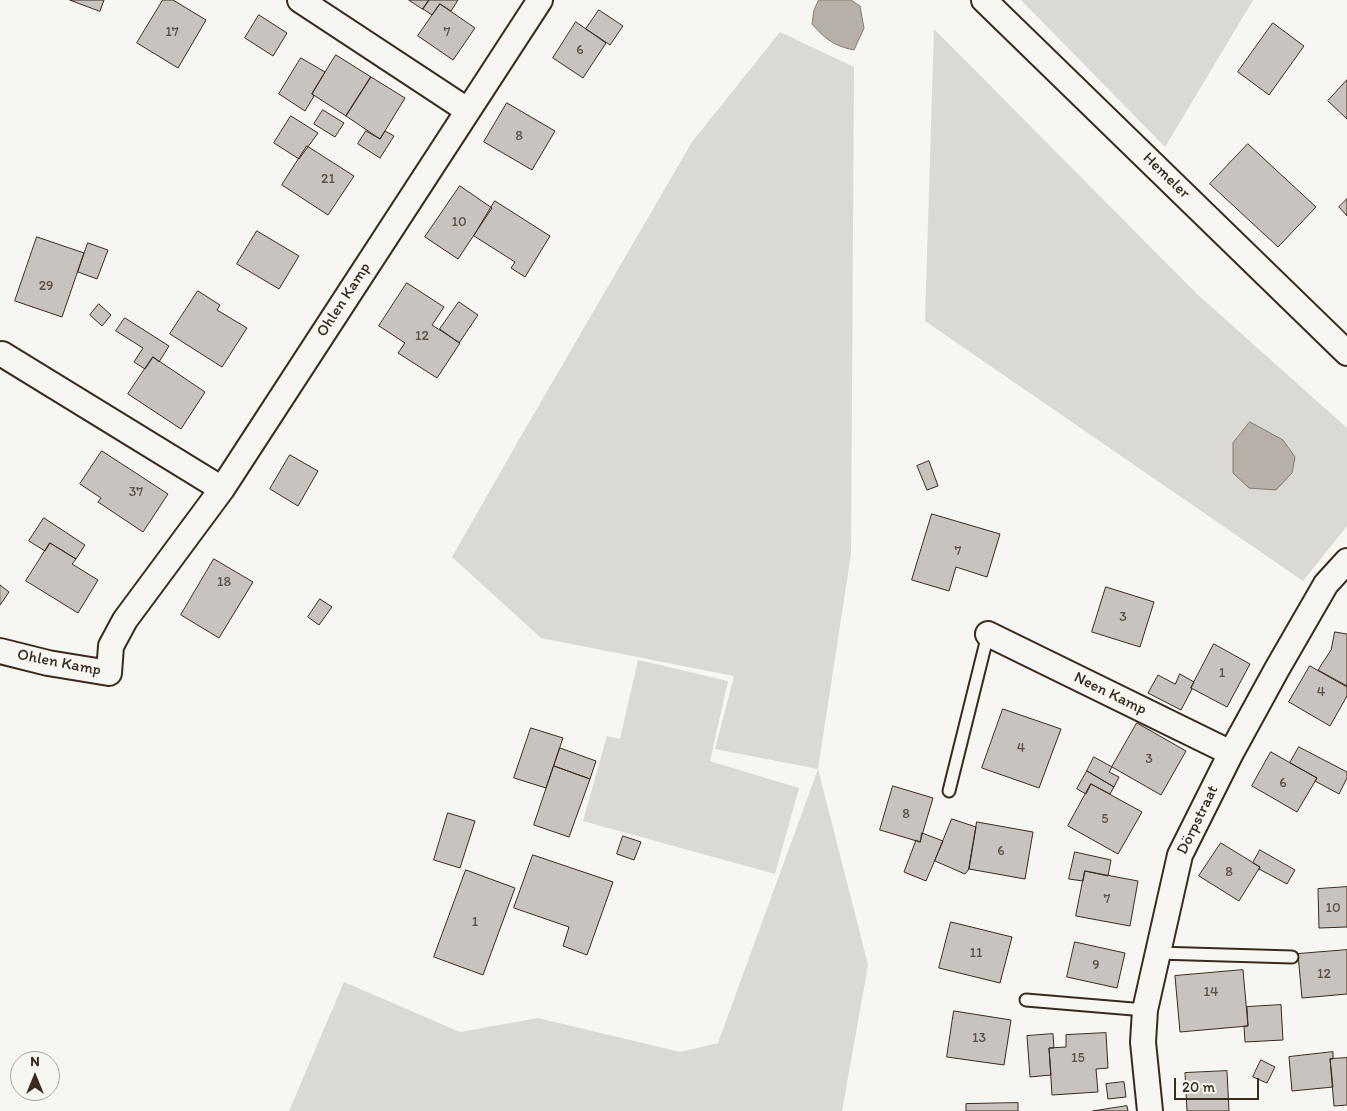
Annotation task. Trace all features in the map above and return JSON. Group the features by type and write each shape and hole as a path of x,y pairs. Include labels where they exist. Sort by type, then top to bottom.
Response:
{"street":[{"path":"300,0 467,110"},
{"name":"Ohlen Kamp","path":"0,651 48,663 109,673 111,646 125,620 222,489 540,0"},
{"name":"Hemeler","path":"984,0 1347,353"},
{"path":"2,354 222,489"},
{"name":"Dörpstraat","path":"1150,1111 1143,1042 1145,1010 1180,855 1231,753 1277,669 1326,584 1347,561"},
{"name":"Neen Kamp","path":"988,634 1231,753"}],"lane":[{"path":"949,791 988,634"},
{"path":"1157,953 1292,957"},
{"path":"1026,1000 1145,1010"}],"shaded area":[{"path":"819,0 851,0 860,6 864,28 854,50 830,41 812,24 814,10"},
{"path":"1021,0 1253,0 1165,147"},
{"path":"934,29 1197,294 1347,428 1347,526 1303,581 925,321"},
{"path":"780,32 854,67 851,554 818,769 715,749 734,676 541,638 452,557 692,142"},
{"path":"1250,422 1283,440 1295,457 1292,473 1276,490 1249,488 1233,473 1233,443"},
{"path":"638,660 728,681 710,761 799,788 775,874 583,821 607,736 620,739"},
{"path":"818,769 868,965 842,1111 289,1111 344,982 460,1032 538,1018 680,1052 718,1043"}],"building":[{"path":"70,0 104,0 100,11"},
{"path":"163,0 173,0 206,20 178,68 137,43"},
{"path":"409,0 429,0 423,9"},
{"path":"429,0 458,0 451,11 440,4 432,15 423,9"},
{"path":"440,4 475,28 453,60 418,36"},
{"path":"599,10 623,26 610,45 586,29"},
{"path":"259,15 287,33 273,56 245,38"},
{"path":"576,22 606,43 583,78 553,58"},
{"path":"1273,23 1304,46 1269,95 1238,72"},
{"path":"336,55 371,77 346,116 312,94"},
{"path":"301,58 325,72 312,94 314,96 305,111 279,94"},
{"path":"371,77 405,98 380,139 346,116"},
{"path":"1347,80 1347,119 1328,101"},
{"path":"507,103 555,131 532,170 484,142"},
{"path":"323,110 344,123 335,137 314,124"},
{"path":"291,116 318,133 299,159 274,143"},
{"path":"366,131 380,139 385,131 394,136 380,158 358,144"},
{"path":"1248,144 1316,207 1278,247 1210,184"},
{"path":"307,146 354,176 328,215 282,185"},
{"path":"460,186 492,208 458,259 425,237"},
{"path":"1347,199 1347,216 1339,207"},
{"path":"495,201 550,236 525,277 511,268 515,262 474,236"},
{"path":"257,231 299,256 279,289 237,264"},
{"path":"37,237 84,253 62,317 15,301"},
{"path":"88,243 108,250 97,279 78,272"},
{"path":"407,283 444,307 432,325 460,343 437,378 398,353 405,343 379,326"},
{"path":"198,291 220,305 217,310 247,328 222,367 170,334"},
{"path":"459,302 478,315 459,343 440,329"},
{"path":"99,304 111,315 102,326 90,315"},
{"path":"125,318 169,346 159,362 153,357 145,369 134,362 143,348 116,331"},
{"path":"153,357 205,392 181,429 128,394"},
{"path":"102,451 168,494 143,532 98,502 101,498 80,484"},
{"path":"290,455 318,471 298,506 270,489"},
{"path":"929,461 938,486 927,490 917,466"},
{"path":"932,514 1000,534 987,577 956,567 949,591 912,580"},
{"path":"44,518 85,545 76,559 50,543 45,551 29,541"},
{"path":"50,543 76,559 72,564 98,580 78,613 26,581"},
{"path":"214,559 253,582 219,638 181,615"},
{"path":"0,585 9,592 0,605"},
{"path":"1106,587 1154,602 1140,647 1092,632"},
{"path":"320,599 332,607 319,625 308,617"},
{"path":"1335,632 1347,634 1347,686 1318,670 1331,650"},
{"path":"1214,644 1250,664 1227,707 1191,688"},
{"path":"1310,666 1347,687 1347,696 1330,726 1289,702"},
{"path":"1180,674 1194,682 1181,710 1148,693 1158,675 1175,684"},
{"path":"1003,709 1061,729 1039,788 982,768"},
{"path":"1137,723 1186,751 1161,795 1112,767"},
{"path":"531,728 563,738 546,788 514,778"},
{"path":"1299,747 1347,772 1347,778 1339,794 1315,781 1317,778 1290,763"},
{"path":"560,748 596,761 590,779 554,766"},
{"path":"1271,752 1317,778 1297,812 1252,786"},
{"path":"1094,757 1112,767 1109,772 1119,777 1114,787 1087,771"},
{"path":"554,766 590,779 569,837 534,825"},
{"path":"1087,771 1114,787 1110,794 1091,784 1086,794 1077,789"},
{"path":"1091,784 1142,812 1118,854 1068,826"},
{"path":"893,786 933,798 920,842 880,830"},
{"path":"448,813 475,821 460,868 434,860"},
{"path":"952,819 976,827 969,869 965,874 935,861"},
{"path":"977,822 1033,832 1025,879 969,869"},
{"path":"922,833 943,841 926,881 904,872 916,840 920,842"},
{"path":"623,836 641,842 634,860 617,854"},
{"path":"1221,843 1260,867 1239,901 1199,876"},
{"path":"1260,850 1295,870 1287,884 1259,869 1260,867 1253,863"},
{"path":"1075,852 1111,860 1108,876 1085,871 1083,881 1069,879"},
{"path":"533,855 613,882 587,955 563,946 569,927 514,908"},
{"path":"466,870 515,888 483,975 434,957"},
{"path":"1085,871 1138,881 1130,926 1076,916"},
{"path":"1347,887 1347,927 1319,928 1318,889"},
{"path":"951,922 1012,937 1000,983 939,968"},
{"path":"1075,942 1125,953 1117,988 1067,977"},
{"path":"1347,950 1347,994 1302,998 1298,954"},
{"path":"1243,970 1248,1026 1180,1032 1175,976"},
{"path":"1281,1005 1283,1040 1245,1042 1244,1026 1248,1026 1247,1007"},
{"path":"954,1011 1011,1020 1004,1065 947,1057"},
{"path":"1106,1033 1108,1068 1096,1069 1098,1092 1052,1095 1049,1048 1066,1047 1066,1035"},
{"path":"1053,1034 1054,1048 1049,1048 1051,1075 1030,1077 1027,1036"},
{"path":"1333,1052 1333,1059 1330,1059 1333,1087 1292,1091 1289,1057"},
{"path":"1347,1058 1347,1105 1334,1106 1330,1059"},
{"path":"1261,1060 1275,1067 1267,1083 1253,1077"},
{"path":"1227,1071 1229,1111 1187,1111 1185,1073"},
{"path":"1124,1082 1126,1097 1108,1099 1106,1084"},
{"path":"1018,1103 1018,1111 966,1111 966,1104"},
{"path":"1127,1106 1128,1111 1093,1111"}]}
